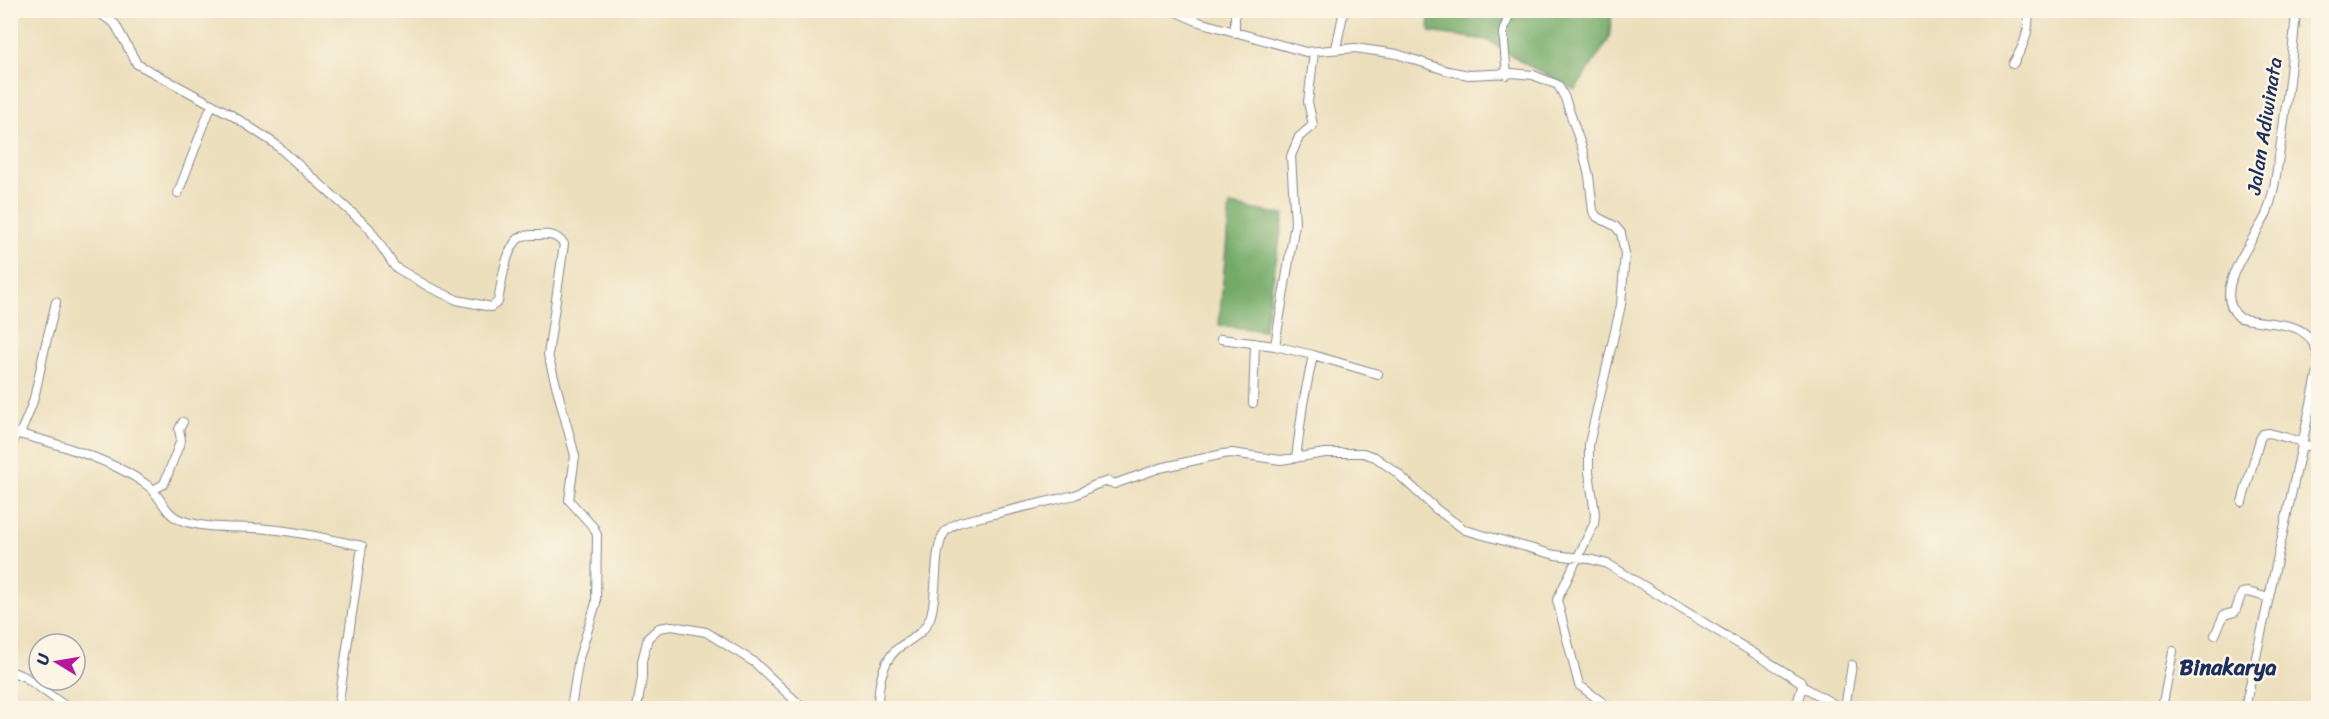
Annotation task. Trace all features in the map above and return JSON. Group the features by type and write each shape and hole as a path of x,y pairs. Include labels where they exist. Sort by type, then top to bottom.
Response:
{"street":[{"path":"95,10 113,22 137,64 212,104 268,138 372,231 393,266 429,287 457,300 484,307 496,304 510,249 520,237 551,234 564,244 548,355 575,456 569,500 594,528 597,535 596,603 579,657 571,708"},
{"path":"1172,10 1199,22 1235,33 1273,44 1314,52 1354,48 1397,54 1448,71 1469,75 1533,75 1558,85 1565,98 1583,151 1593,211 1597,218 1615,226 1624,242 1625,271 1621,305 1589,444 1594,524 1559,593 1557,607 1579,685 1610,708"},
{"path":"1235,10 1235,33"},
{"path":"1336,48 1344,10"},
{"path":"1507,75 1503,32 1511,10"},
{"path":"2013,64 2026,40 2029,26 2028,10"},
{"name":"Jalan Adiwinata","path":"2296,10 2286,108 2274,188 2259,230 2236,266 2230,296 2234,311 2240,318 2302,330 2313,339 2318,355"},
{"path":"1275,346 1295,219 1292,156 1299,137 1314,123 1308,102 1314,52"},
{"path":"178,193 212,104"},
{"path":"10,451 16,433 35,395 44,361 45,342 56,302"},
{"path":"1221,339 1275,346 1378,374"},
{"path":"1253,403 1255,343"},
{"path":"1296,458 1303,404 1314,355"},
{"path":"2245,708 2319,371"},
{"path":"153,490 165,484 181,440 179,429 183,422"},
{"path":"16,433 45,439 77,451 135,478 153,490 167,511 182,521 199,525 269,529 362,546 338,708"},
{"path":"2242,502 2263,434 2269,433 2319,448"},
{"path":"878,708 878,694 886,661 898,647 919,636 931,616 935,603 940,548 943,535 949,528 960,522 1075,495 1109,481 1114,484 1121,483 1144,473 1200,458 1232,453 1281,460 1332,452 1369,455 1396,472 1436,509 1465,530 1555,555 1578,557 1608,564 1801,682 1802,686 1843,708 1852,665"},
{"path":"2215,635 2224,615 2235,612 2242,593 2269,598"},
{"path":"637,708 642,661 648,638 659,628 672,626 706,632 735,650 754,662 803,708"},
{"path":"2162,708 2173,651"},
{"path":"10,671 26,677 68,708"},
{"path":"1796,708 1802,686"}],"green space":[{"path":"1428,11 1612,11 1609,39 1575,90 1522,62 1488,40 1430,32"},
{"path":"1230,205 1284,215 1264,331 1219,325"}],"district":[{"name":"Binakarya","path":"2228,667"}]}
